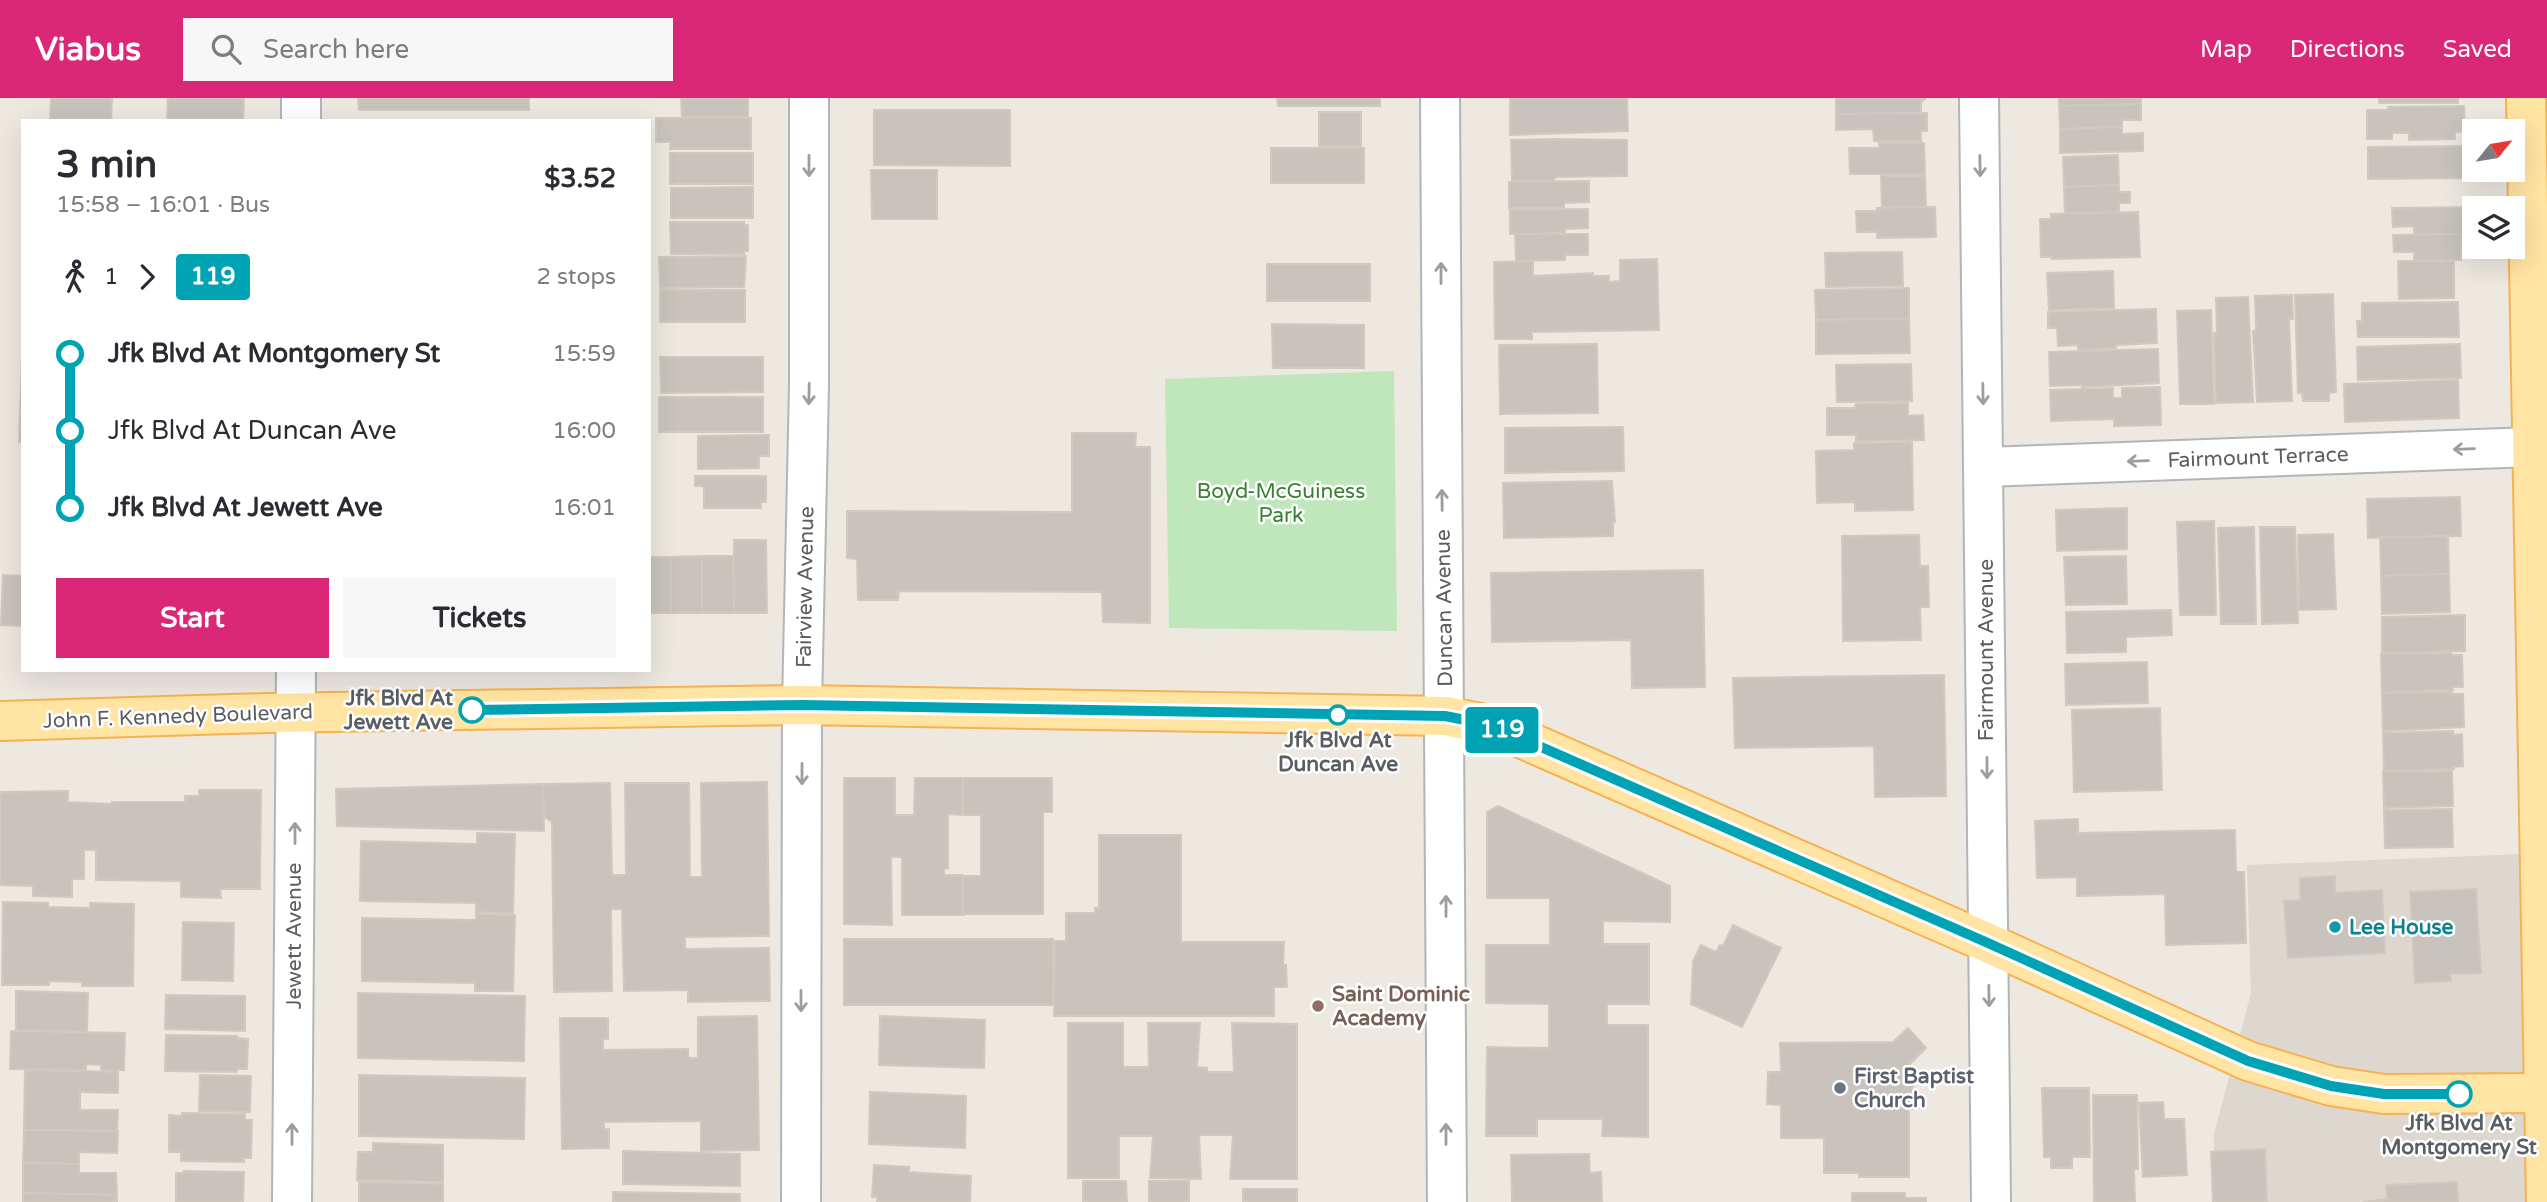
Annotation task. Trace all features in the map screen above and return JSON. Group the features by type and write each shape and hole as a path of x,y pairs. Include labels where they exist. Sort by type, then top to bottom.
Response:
{"main road":[{"path":"2526,98 2546,1202"},
{"name":"John F. Kennedy Boulevard","path":"0,721 295,712 802,705 1445,716 1491,725 1988,943 2248,1061 2331,1086 2384,1094 2545,1093"}],"street":[{"path":"301,98 301,119"},
{"name":"Fairview Avenue","path":"801,1202 802,705 810,385 809,98"},
{"name":"Duncan Avenue","path":"1440,98 1447,1202"},
{"name":"Fairmount Avenue","path":"1979,98 1991,1202"},
{"name":"Fairmount Terrace","path":"1984,467 2532,447"},
{"name":"Jewett Avenue","path":"292,1202 296,672"}],"shaded area":[{"path":"2547,853 2547,1202 2213,1202 2214,1134 2251,993 2247,865"}],"green space":[{"name":"Boyd-McGuiness Park","path":"1394,371 1397,631 1169,628 1165,379"}],"building":[{"path":"51,98 112,98 111,119 50,119"},
{"path":"168,98 244,98 243,119 167,119"},
{"path":"358,98 529,98 529,110 359,110"},
{"path":"681,98 748,98 748,117 682,117"},
{"path":"1277,98 1380,98 1380,106 1278,106"},
{"path":"1510,98 1627,98 1628,131 1510,135"},
{"path":"1836,98 1925,99 1921,102 1921,113 1836,114"},
{"path":"2059,98 2141,98 2141,104 2059,106"},
{"path":"2379,98 2458,98 2458,103 2379,103"},
{"path":"2141,104 2141,120 2122,120 2122,127 2060,129 2059,106"},
{"path":"2464,106 2462,132 2455,132 2455,139 2409,140 2409,133 2392,133 2392,139 2367,139 2367,110 2388,110 2388,107"},
{"path":"874,110 1010,110 1010,166 874,165"},
{"path":"1319,112 1361,112 1361,146 1319,146"},
{"path":"1927,113 1927,131 1921,131 1921,141 1874,141 1873,129 1836,130 1836,114"},
{"path":"656,118 751,118 751,149 670,149 671,142 656,142"},
{"path":"2122,127 2122,134 2143,133 2143,151 2060,153 2060,129"},
{"path":"1511,140 1627,140 1627,176 1555,177 1554,180 1512,181"},
{"path":"1879,143 1924,143 1925,174 1850,174 1849,148 1879,148"},
{"path":"2462,146 2462,178 2368,179 2368,147"},
{"path":"1271,148 1364,148 1364,183 1271,183"},
{"path":"670,153 753,153 753,184 670,184"},
{"path":"2118,155 2119,185 2064,187 2063,157"},
{"path":"871,170 937,170 937,219 872,219"},
{"path":"1881,176 1925,176 1926,207 1882,207"},
{"path":"1589,181 1589,202 1564,203 1564,208 1509,208 1509,182"},
{"path":"2119,185 2119,192 2130,192 2130,203 2119,203 2119,212 2065,213 2064,187"},
{"path":"753,187 753,218 671,218 671,188"},
{"path":"1935,207 1936,237 1877,238 1877,232 1857,232 1856,211"},
{"path":"2462,207 2462,234 2414,235 2414,226 2393,227 2392,208"},
{"path":"1588,209 1588,228 1565,229 1565,233 1510,234 1510,210"},
{"path":"2138,212 2140,257 2041,257 2040,219 2051,219 2051,214"},
{"path":"670,222 744,222 744,225 748,225 748,251 744,251 744,254 671,254"},
{"path":"1515,234 1588,234 1588,255 1565,255 1565,260 1516,261"},
{"path":"2461,234 2461,260 2414,260 2414,252 2394,252 2393,235"},
{"path":"1902,252 1903,286 1826,287 1825,253"},
{"path":"746,256 744,287 660,288 659,257"},
{"path":"1657,259 1659,330 1532,332 1532,339 1495,339 1494,262 1533,261 1533,276 1593,273 1593,276 1609,276 1609,282 1620,281 1620,260"},
{"path":"2398,261 2454,261 2454,298 2399,299"},
{"path":"1267,264 1370,264 1370,301 1267,301"},
{"path":"2113,271 2114,308 2049,310 2047,273"},
{"path":"1909,288 1909,319 1816,320 1815,290"},
{"path":"660,290 745,290 745,322 660,322"},
{"path":"2333,294 2336,392 2329,393 2329,401 2303,401 2302,393 2298,393 2295,295"},
{"path":"2292,295 2293,319 2289,319 2292,401 2257,402 2253,331 2256,330 2255,296"},
{"path":"2248,297 2253,402 2216,403 2216,298"},
{"path":"2458,302 2459,337 2358,337 2357,321 2362,321 2362,303"},
{"path":"2156,309 2157,343 2078,350 2078,345 2058,346 2057,328 2048,328 2048,312"},
{"path":"2211,310 2214,404 2180,404 2177,311"},
{"path":"1909,319 1910,353 1816,354 1816,320"},
{"path":"1272,324 1364,325 1364,368 1273,368"},
{"path":"1597,344 1598,413 1500,414 1499,345"},
{"path":"2460,344 2461,378 2358,380 2357,347"},
{"path":"2158,349 2159,383 2050,386 2049,352"},
{"path":"660,357 763,357 763,392 661,393"},
{"path":"1911,364 1912,401 1837,402 1836,365"},
{"path":"2458,380 2459,418 2345,422 2344,384"},
{"path":"21,385 21,442 19,442"},
{"path":"2160,387 2161,425 2114,426 2114,419 2051,421 2050,390 2113,388 2113,398 2122,398 2122,388"},
{"path":"659,397 763,397 763,432 659,432"},
{"path":"1908,403 1908,416 1923,415 1924,440 1856,441 1856,435 1827,435 1827,408 1855,408 1856,404"},
{"path":"1623,427 1624,471 1505,473 1505,428"},
{"path":"1072,433 1136,433 1135,447 1150,447 1150,623 1103,622 1102,592 899,591 898,600 858,600 857,559 847,558 847,511 1072,512"},
{"path":"769,435 769,456 759,456 759,468 698,469 698,436"},
{"path":"1912,442 1913,510 1855,511 1855,502 1817,503 1816,451 1854,450 1854,443"},
{"path":"695,476 766,476 766,502 761,502 761,508 704,508 704,486 695,486"},
{"path":"1612,481 1615,522 1613,536 1504,538 1503,483"},
{"path":"2460,497 2461,536 2368,538 2367,499"},
{"path":"2127,508 2127,549 2057,551 2056,510"},
{"path":"2214,521 2216,615 2180,615 2177,522"},
{"path":"2254,527 2256,624 2221,624 2218,528"},
{"path":"2260,527 2295,527 2298,623 2262,624"},
{"path":"2333,534 2336,609 2299,610 2298,535"},
{"path":"1919,535 1920,566 1928,566 1929,607 1920,607 1921,640 1843,641 1842,536"},
{"path":"2448,536 2449,574 2381,576 2380,537"},
{"path":"734,540 766,540 767,613 734,613"},
{"path":"702,556 702,613 671,613 671,557"},
{"path":"702,556 733,556 734,613 702,613"},
{"path":"2126,556 2127,604 2066,605 2064,557"},
{"path":"651,557 671,557 671,613 651,613"},
{"path":"1703,570 1705,687 1632,688 1631,640 1492,642 1491,573"},
{"path":"2449,574 2450,612 2382,614 2381,576"},
{"path":"3,575 21,576 21,626 1,625"},
{"path":"2171,610 2172,635 2126,637 2126,652 2067,653 2066,612"},
{"path":"2465,615 2465,651 2382,653 2382,617"},
{"path":"2381,654 2462,655 2463,687 2452,687 2453,690 2382,692"},
{"path":"2147,662 2148,703 2066,705 2065,664"},
{"path":"1944,675 1946,796 1875,797 1874,746 1735,748 1733,678"},
{"path":"2382,693 2463,694 2464,727 2383,731"},
{"path":"2160,708 2162,790 2074,792 2072,710"},
{"path":"2453,731 2453,735 2462,734 2463,766 2453,767 2454,769 2384,771 2383,733"},
{"path":"1329,759 1347,759 1347,766 1329,766"},
{"path":"2452,771 2453,806 2384,808 2383,772"},
{"path":"844,778 895,778 895,815 914,815 915,778 963,778 963,815 948,814 948,868 944,869 944,875 963,875 964,915 902,915 902,857 891,857 892,925 844,924"},
{"path":"963,778 1052,778 1052,812 1043,812 1043,914 963,914 963,876 981,876 981,815 963,815"},
{"path":"767,782 769,936 685,937 685,949 769,948 770,1001 688,1002 688,990 624,991 622,909 611,909 612,991 554,992 552,822 544,817 543,784 610,783 612,875 626,875 625,783 689,783 690,877 702,877 701,783"},
{"path":"543,784 544,831 337,826 336,789"},
{"path":"199,790 261,790 260,889 220,889 221,898 181,897 181,881 96,880 96,850 84,850 84,879 72,879 72,897 33,896 33,886 0,885 0,792 68,791 68,802 112,804 185,802 185,796 199,796"},
{"path":"1498,806 1670,886 1670,922 1603,921 1603,944 1649,944 1649,1004 1607,1004 1607,1025 1648,1025 1648,1137 1602,1136 1603,1119 1537,1119 1537,1136 1486,1136 1487,1047 1549,1048 1549,1004 1486,1003 1486,945 1550,945 1550,898 1487,898 1487,812"},
{"path":"2452,809 2453,847 2385,848 2384,810"},
{"path":"2078,819 2078,833 2235,830 2236,872 2244,872 2246,943 2166,945 2165,894 2077,896 2077,877 2037,878 2035,821"},
{"path":"477,833 515,834 513,913 476,912 476,903 360,901 361,841 477,844"},
{"path":"1099,835 1181,835 1181,942 1284,942 1283,965 1286,965 1287,987 1274,987 1274,1016 1054,1016 1055,941 1066,941 1066,913 1095,913 1095,908 1099,908"},
{"name":"Lee House","path":"2335,876 2335,893 2382,890 2385,953 2288,958 2284,901 2300,900 2300,878"},
{"path":"2476,889 2481,973 2450,974 2451,981 2415,983 2410,892"},
{"path":"3,902 90,908 90,903 134,904 133,986 82,986 82,982 49,981 49,985 2,985"},
{"path":"476,914 515,915 513,991 475,991 475,983 362,981 362,918 476,920"},
{"path":"183,922 234,923 233,981 182,980"},
{"path":"1733,925 1781,948 1742,1027 1691,1004 1693,961 1701,945 1716,952 1720,945 1723,946"},
{"path":"844,939 1053,939 1053,1005 844,1005"},
{"path":"16,991 88,993 87,1032 16,1030"},
{"path":"358,993 525,996 524,1061 358,1058"},
{"path":"166,995 245,996 245,1031 165,1029"},
{"path":"757,1016 759,1150 701,1151 701,1121 604,1122 604,1129 609,1129 609,1148 562,1149 560,1018 608,1018 608,1039 603,1039 603,1050 688,1049 688,1058 698,1058 698,1017"},
{"path":"880,1016 985,1020 984,1068 879,1065"},
{"path":"1068,1023 1123,1023 1123,1067 1149,1067 1148,1023 1200,1023 1197,1067 1207,1068 1207,1072 1234,1072 1232,1023 1297,1024 1297,1179 1230,1179 1233,1135 1199,1135 1201,1179 1150,1178 1153,1136 1119,1136 1119,1178 1068,1178"},
{"name":"First Baptist Church","path":"1908,1028 1926,1048 1910,1064 1909,1071 1913,1071 1913,1109 1909,1109 1909,1177 1859,1177 1859,1173 1824,1173 1824,1138 1781,1138 1781,1105 1767,1104 1768,1072 1781,1072 1780,1043 1893,1042"},
{"path":"11,1031 125,1033 124,1070 101,1070 101,1065 86,1064 86,1070 10,1069"},
{"path":"166,1035 237,1036 248,1039 247,1069 237,1069 237,1072 165,1071"},
{"path":"25,1070 118,1072 118,1093 80,1092 80,1110 118,1110 117,1131 24,1130"},
{"path":"200,1075 251,1076 250,1112 199,1111"},
{"path":"359,1075 525,1078 524,1139 359,1136"},
{"path":"2042,1088 2089,1088 2090,1157 2072,1157 2072,1168 2051,1168 2051,1157 2044,1157"},
{"path":"870,1092 966,1096 965,1148 869,1144"},
{"path":"2093,1095 2137,1095 2138,1169 2134,1169 2135,1202 2094,1202"},
{"path":"2163,1102 2164,1119 2184,1119 2187,1175 2143,1177 2139,1103"},
{"path":"182,1113 245,1114 245,1120 252,1120 251,1158 244,1158 244,1162 181,1161 181,1152 169,1152 169,1115 182,1116"},
{"path":"24,1130 118,1131 117,1153 79,1152 79,1164 23,1163"},
{"path":"373,1143 443,1145 443,1182 357,1180 358,1152 373,1152"},
{"path":"2265,1149 2267,1202 2213,1202 2211,1152"},
{"path":"623,1151 740,1154 740,1186 623,1184"},
{"path":"1589,1154 1590,1173 1601,1172 1602,1202 1512,1202 1511,1155"},
{"path":"23,1163 79,1164 79,1173 116,1173 117,1195 23,1193"},
{"path":"874,1165 909,1167 909,1172 971,1176 970,1202 877,1202 878,1197 872,1197"},
{"path":"244,1172 243,1202 176,1202 176,1173"},
{"path":"1083,1181 1126,1181 1127,1202 1083,1202"},
{"path":"1149,1181 1189,1181 1189,1202 1149,1202"},
{"path":"359,1182 443,1184 443,1202 359,1202"},
{"path":"2457,1182 2458,1202 2363,1202 2387,1199 2386,1185"},
{"path":"1243,1189 1297,1189 1297,1202 1243,1202"},
{"path":"613,1192 740,1194 740,1202 613,1202"},
{"path":"23,1193 117,1195 117,1202 23,1202"},
{"path":"1852,1193 1905,1193 1905,1198 1926,1198 1926,1202 1852,1202"}],"bus line":[{"name":"119","path":"472,710 802,705 1445,716 1491,725 1988,943 2248,1061 2331,1086 2384,1094 2459,1094"}],"place":[{"name":"Jfk Blvd At Jewett Ave","path":"472,710"},
{"name":"Jfk Blvd At Duncan Ave","path":"1338,715"},
{"name":"Lee House","path":"2335,927"},
{"name":"Saint Dominic Academy","path":"1318,1006"},
{"name":"First Baptist Church","path":"1840,1088"},
{"name":"Jfk Blvd At Montgomery St","path":"2459,1094"}]}
